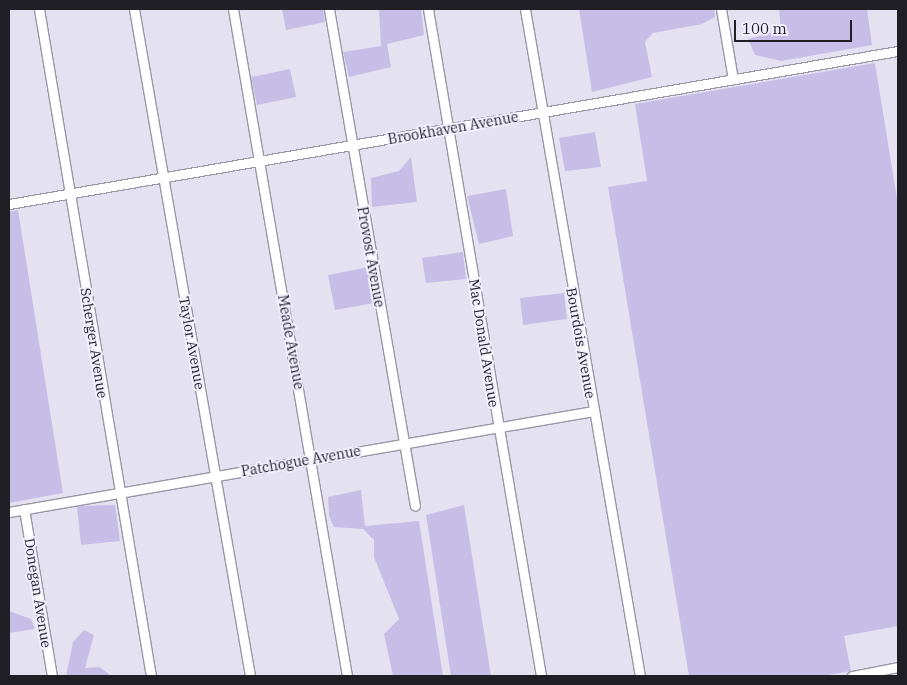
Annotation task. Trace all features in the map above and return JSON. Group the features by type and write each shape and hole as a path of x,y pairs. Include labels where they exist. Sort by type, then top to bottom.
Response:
{"street":[{"name":"Scherger Avenue","path":"39,9 151,676"},
{"name":"Taylor Avenue","path":"134,9 250,676"},
{"name":"Meade Avenue","path":"233,9 258,161 312,460 347,676"},
{"name":"Provost Avenue","path":"329,9 351,145 415,506"},
{"name":"Mac Donald Avenue","path":"428,9 541,676"},
{"name":"Bourdois Avenue","path":"525,9 640,676"},
{"path":"721,9 733,80"},
{"name":"Brookhaven Avenue","path":"9,204 898,51"},
{"name":"Patchogue Avenue","path":"9,512 593,411"},
{"name":"Donegan Avenue","path":"24,509 52,676"},
{"path":"852,676 898,667"}],"shaded area":[{"path":"282,9 323,9 325,22 286,30"},
{"path":"379,9 421,9 424,35 387,44 391,67 349,77 343,52 381,46"},
{"path":"579,9 714,9 715,17 702,24 653,33 645,42 652,77 592,92"},
{"path":"779,9 867,9 872,45 781,61 755,55 748,39 781,30"},
{"path":"875,63 898,205 898,626 844,636 851,671 822,676 689,676 608,187 647,181 635,104"},
{"path":"290,69 296,97 257,105 251,77"},
{"path":"595,132 601,167 565,171 559,138"},
{"path":"411,157 417,202 372,207 371,178 399,171"},
{"path":"506,189 513,236 479,244 467,196"},
{"path":"18,210 63,493 9,503 9,212"},
{"path":"463,252 466,279 426,283 422,258"},
{"path":"369,267 374,303 335,310 328,275"},
{"path":"564,293 567,319 523,325 520,298"},
{"path":"361,490 365,526 419,521 443,676 393,676 384,634 399,619 374,557 374,540 363,529 334,527 329,516 328,497"},
{"path":"115,505 120,541 81,545 77,506"},
{"path":"464,505 491,676 451,676 426,515"},
{"path":"9,611 31,619 35,629 9,633"},
{"path":"84,630 94,635 85,668 100,667 111,676 66,676 73,642"}]}
